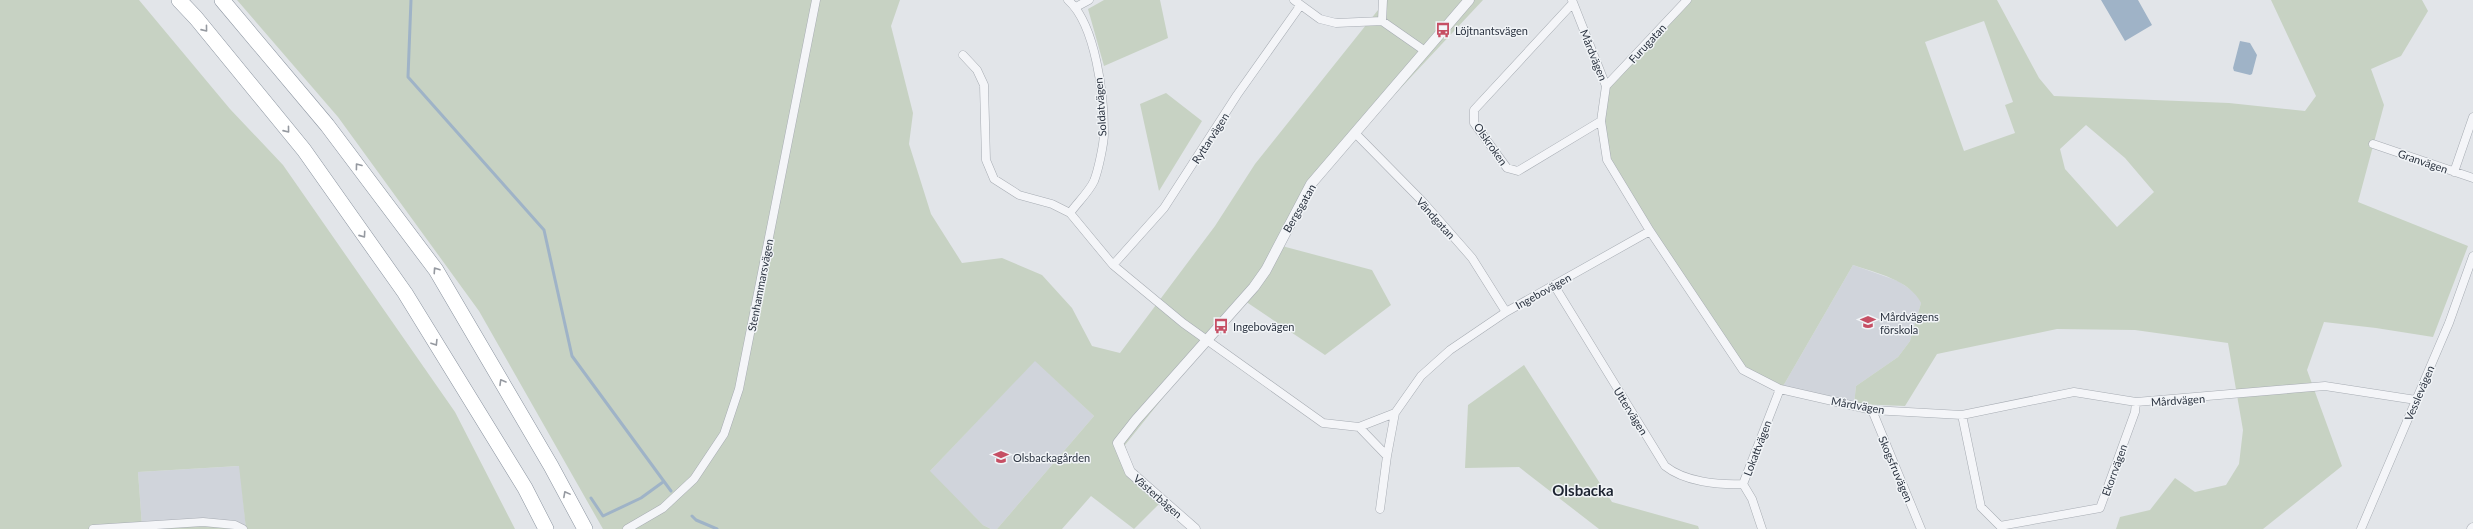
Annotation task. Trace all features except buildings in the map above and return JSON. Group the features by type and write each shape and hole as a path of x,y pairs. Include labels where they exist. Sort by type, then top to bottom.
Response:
{"highway":[{"path":"179,0 196,18 304,150 404,293 525,488 546,529"},
{"path":"222,0 327,125 436,270 551,466 585,529"}],"street":[{"name":"Stenhammarsvägen","path":"627,529 663,508 694,479 724,434 739,389 816,0"},
{"name":"Soldatvägen","path":"1068,0 1076,7 1086,28 1098,72 1104,135 1094,182 1070,213"},
{"path":"1076,7 1089,0"},
{"path":"1294,0 1300,6 1320,19 1336,23 1382,21 1425,51"},
{"path":"1382,21 1383,0"},
{"name":"Bergsgatan","path":"1136,420 1208,341 1254,287 1266,270 1312,184 1468,0"},
{"name":"Furugatan","path":"1606,86 1687,0"},
{"name":"Mårdvägen","path":"1573,2 1606,86 1601,121 1607,160 1650,231 1743,370 1780,389 1872,410 1962,415 2074,392 2136,402 2325,386 2416,400"},
{"name":"Olskroken","path":"1573,2 1474,110 1474,123 1507,168 1518,171 1601,121"},
{"name":"Ryttarvägen","path":"1113,265 1164,208 1237,95 1300,6"},
{"path":"963,54 977,70 984,85 986,160 994,179 1019,195 1052,204 1070,213 1113,265 1183,323 1323,423 1359,427 1395,413"},
{"path":"2454,172 2473,117"},
{"name":"Vändgatan","path":"1355,133 1422,201 1472,258 1506,312"},
{"name":"Granvägen","path":"2373,144 2473,178"},
{"name":"Ingebovägen","path":"1395,413 1421,376 1450,350 1506,312 1650,231"},
{"name":"Vesslevägen","path":"2361,529 2448,323 2473,256"},
{"name":"Uttervägen","path":"1554,285 1665,466 1676,475 1724,485 1743,484"},
{"name":"Lokattvägen","path":"1762,529 1752,499 1743,484 1780,389"},
{"name":"Ekorrvägen","path":"1962,415 1981,507 2000,526 2100,508 2135,412 2136,402"},
{"name":"Skogsfruvägen","path":"1872,410 1921,529"},
{"path":"1380,509 1387,456 1395,413"},
{"name":"Västerbågen","path":"1136,420 1118,443 1130,472 1195,529"},
{"path":"1359,427 1387,456"},
{"path":"93,529 203,522 235,525 243,529"}],"shaded area":[{"name":"Mårdvägens förskola","path":"1853,265 1898,281 1917,294 1921,303 1910,341 1898,357 1856,386 1854,404 1782,388"},
{"name":"Olsbackagården","path":"1035,360 1094,416 997,529 991,529 983,525 929,472"},
{"path":"240,466 246,529 142,526 138,472"}],"green space":[{"path":"0,0 139,0 230,109 283,165 455,412 515,529 246,529 239,466 138,472 142,526 203,522 243,529 0,529"},
{"path":"237,0 900,0 891,26 913,113 909,144 931,214 962,263 1002,258 1042,275 1072,308 1092,346 1120,353 1215,226 1255,164 1386,0 1483,0 1311,184 1282,246 1372,270 1391,305 1325,355 1242,299 1125,445 1132,468 1165,498 1134,529 1091,496 1062,529 997,529 1094,416 1035,361 930,471 983,525 991,529 603,529 479,311 338,117"},
{"path":"1104,0 1160,0 1168,38 1104,66 1088,9"},
{"path":"1687,0 1997,0 2039,78 2054,96 2229,103 2305,111 2316,96 2271,0 2422,0 2428,11 2401,56 2371,69 2384,105 2358,202 2468,246 2433,337 2324,322 2307,370 2342,466 2263,529 2116,529 2120,517 2150,510 2175,478 2195,492 2226,485 2239,464 2243,430 2228,343 2135,330 2057,329 1937,354 1905,406 1854,404 1856,386 1898,357 1910,341 1921,303 1909,288 1901,283 1882,274 1853,265 1782,388 1743,370 1607,160 1603,140 1606,86","holes":["1984,21 2013,102 2005,105 2015,133 1964,151 1925,42","2086,125 2125,158 2154,192 2117,227 2065,169 2060,149"]},
{"path":"1166,93 1202,121 1159,191 1140,104"},
{"path":"1524,365 1612,502 1698,526 1699,529 1599,529 1519,467 1465,468 1468,405"}],"water":[{"path":"2101,0 2138,0 2152,25 2125,41"},
{"path":"2240,41 2250,43 2257,55 2252,74 2250,75 2234,71 2233,68"}],"waterway":[{"path":"411,0 408,77 544,230 572,356 671,491"},
{"path":"591,498 603,516 641,498 663,482"},
{"path":"692,516 696,520 717,529"}],"place":[{"name":"Löjtnantsvägen","path":"1443,30"},
{"name":"Mårdvägens förskola","path":"1868,322"},
{"name":"Ingebovägen","path":"1221,326"},
{"name":"Olsbackagården","path":"1001,457"}],"district":[{"name":"Olsbacka","path":"1583,490"}]}
